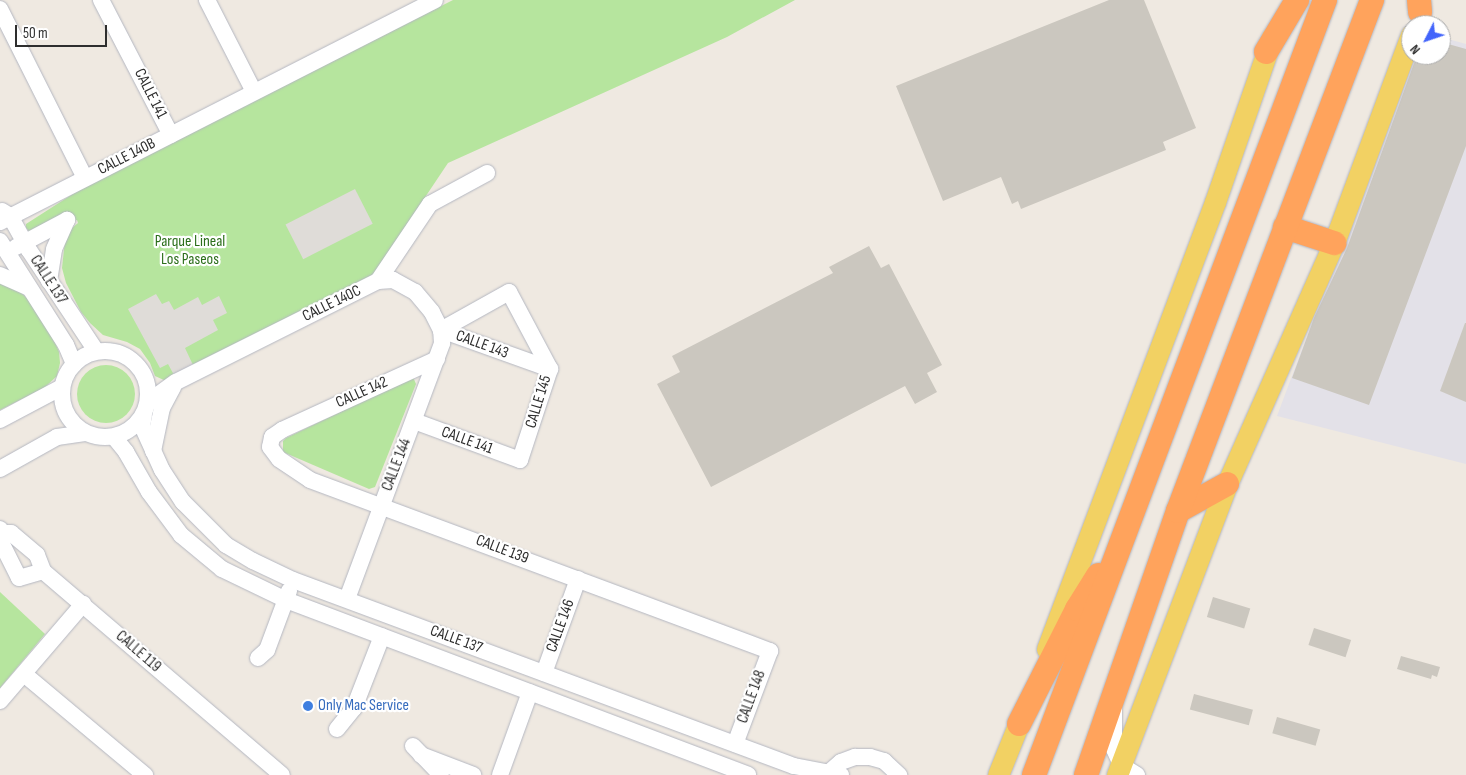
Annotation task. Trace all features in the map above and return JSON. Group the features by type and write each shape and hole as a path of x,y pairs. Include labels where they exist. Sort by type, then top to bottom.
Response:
{"highway":[{"path":"1266,52 1297,0"},
{"path":"1086,775 1178,511 1285,227 1366,2"},
{"path":"1034,775 1328,3"},
{"path":"1285,227 1334,243"},
{"path":"1178,511 1228,484"},
{"path":"1018,724 1077,609 1129,522"}],"main road":[{"path":"998,775 1215,202 1266,52 1288,0"},
{"path":"1125,772 1228,484 1334,243 1401,62"}],"street":[{"name":"CALLE 141","path":"101,0 171,135"},
{"path":"208,0 254,92"},
{"name":"CALLE 140B","path":"4,216 171,135 425,2"},
{"path":"0,9 84,178"},
{"name":"CALLE 140C","path":"146,408 176,382 378,281 430,204 486,173"},
{"name":"CALLE 137","path":"4,216 24,242 96,351"},
{"path":"2,250 24,242 67,220 54,250 49,281"},
{"name":"CALLE 137","path":"2,250 66,345 74,364"},
{"path":"0,275 29,288"},
{"name":"CALLE 143","path":"378,281 393,280 408,286 432,312 441,330 550,369"},
{"name":"CALLE 145","path":"441,330 509,292 550,369 520,460"},
{"name":"CALLE 144","path":"347,599 437,359 442,343 441,330"},
{"path":"96,351 120,353 136,363 146,378 149,390 146,408 132,429 114,437 101,438 85,433 74,425 66,414 62,400 62,387 66,374 84,356 96,351"},
{"name":"CALLE 142","path":"288,427 437,359"},
{"path":"153,451 162,408 176,382"},
{"path":"0,420 62,387"},
{"name":"CALLE 137","path":"146,408 142,426 162,470 183,502 226,545 253,561 293,580 794,766 832,774"},
{"name":"CALLE 141","path":"414,421 520,460"},
{"name":"CALLE 139","path":"288,427 276,434 269,444 279,459 310,480 770,651"},
{"path":"0,469 57,437 85,433"},
{"name":"CALLE 137","path":"114,437 126,452 148,492 181,535 222,569 286,600 600,719 723,771 748,775"},
{"path":"1,531 1,542 19,578 44,571"},
{"name":"CALLE 119","path":"1,531 11,533 37,556 44,571 282,775"},
{"name":"CALLE 146","path":"544,673 578,579"},
{"path":"258,658 267,650 293,580"},
{"path":"0,701 83,604"},
{"path":"337,729 354,708 382,636"},
{"path":"456,664 463,642"},
{"name":"CALLE 148","path":"735,744 770,651"},
{"path":"24,674 146,775"},
{"path":"500,775 530,692"},
{"path":"600,719 607,696"},
{"path":"1114,696 1114,749 1125,772"},
{"path":"440,775 417,750 473,775"},
{"path":"832,774 841,762 855,757 870,756 884,761 899,775"}],"shaded area":[{"path":"1451,40 1466,44 1466,464 1277,416 1408,65 1451,65"},
{"path":"355,189 373,224 303,259 286,224"},
{"path":"156,294 162,304 169,301 174,310 198,297 202,305 219,296 227,313 213,320 218,330 185,348 193,365 174,375 168,364 160,368 128,309"}],"green space":[{"name":"Parque Lineal Los Paseos","path":"453,0 795,0 727,37 448,163 373,275 166,381 155,376 150,363 140,349 127,342 103,335 90,323 81,312 66,283 62,268 65,240 72,228 78,223 77,220 29,231 26,228 26,224 79,190"},
{"path":"0,280 17,289 31,302 52,335 59,352 60,363 57,376 44,388 0,410"},
{"path":"100,365 112,365 127,373 135,388 135,400 127,415 112,423 100,423 85,415 77,400 77,388 85,373"},
{"path":"413,377 416,384 375,487 369,489 283,452 283,441 286,438"},
{"path":"0,592 45,634 0,688"}],"building":[{"path":"1109,0 1144,0 1196,128 1163,142 1166,150 1021,209 1018,201 1012,204 1001,177 943,201 896,86"},
{"path":"1451,45 1466,49 1466,146 1369,405 1292,378 1314,318 1347,248 1413,65 1451,65"},
{"path":"869,246 881,268 889,264 942,365 927,373 937,392 915,404 905,386 711,487 657,384 680,372 672,356 833,273 829,267"},
{"path":"1466,323 1466,402 1440,391"},
{"path":"1213,597 1250,608 1244,628 1207,617"},
{"path":"1314,628 1351,640 1346,657 1308,645"},
{"path":"1401,656 1440,667 1437,677 1432,675 1431,679 1397,669"},
{"path":"1194,694 1253,710 1249,725 1190,709"},
{"path":"1277,717 1320,729 1316,746 1272,733"}],"place":[{"name":"Only Mac Service","path":"308,706"}]}
